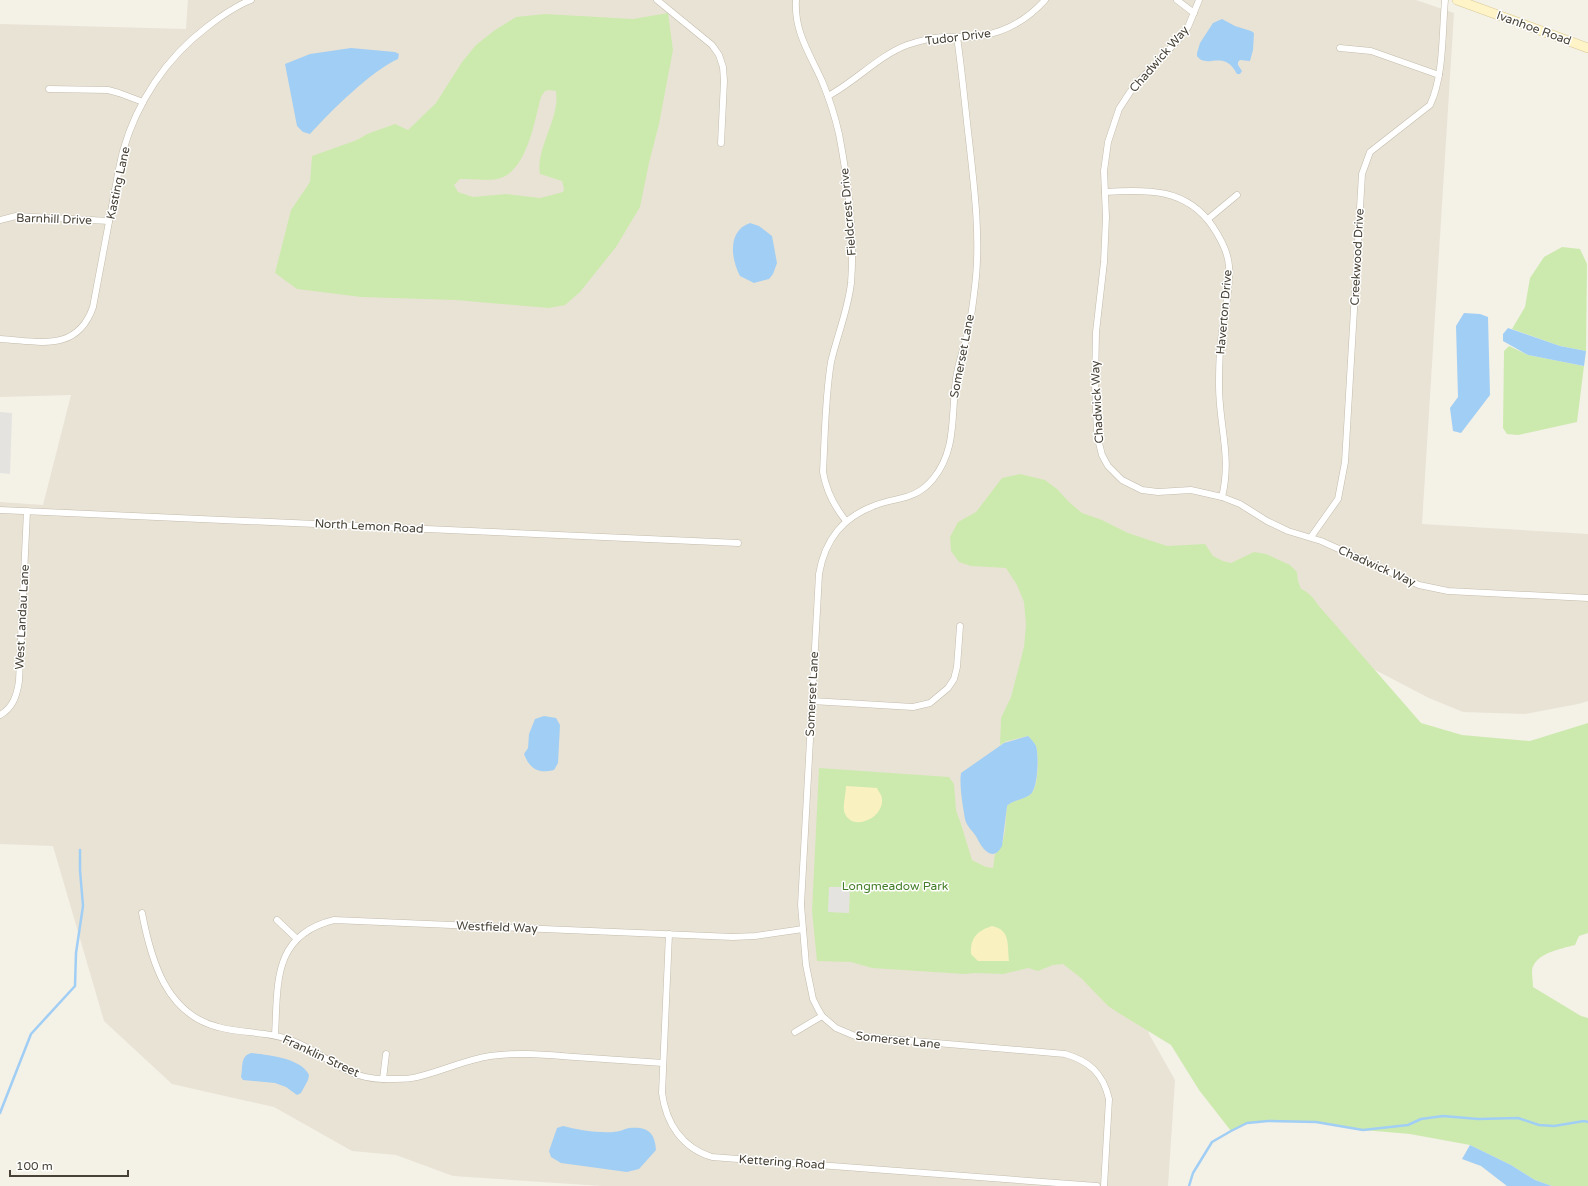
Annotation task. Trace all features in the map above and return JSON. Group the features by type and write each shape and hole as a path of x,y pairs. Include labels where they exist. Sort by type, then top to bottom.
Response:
{"main road":[{"name":"Ivanhoe Road","path":"1457,0 1588,48"}],"street":[{"name":"Kasting Lane","path":"0,339 54,341 72,336 89,318 93,307 123,152 132,126 143,102 161,74 175,56 193,38 222,16 251,0"},
{"path":"657,0 697,31 712,45 719,55 723,67 724,81 721,143"},
{"name":"Fieldcrest Drive","path":"796,0 796,17 800,35 828,96 835,119 842,149 852,234 850,285 832,362 828,387 824,472 825,480 832,500 846,521"},
{"name":"Tudor Drive","path":"828,96 841,89 890,54 907,45 928,39 979,36 994,33 1016,24 1036,11 1046,0"},
{"path":"1177,0 1194,13"},
{"name":"Chadwick Way","path":"1199,0 1188,27 1178,40 1140,80 1119,109 1108,142 1104,171 1104,262 1096,332 1095,358 1097,435 1102,455 1108,466 1122,480 1142,490 1158,492 1191,490 1222,497 1249,509 1267,521 1310,537 1419,585 1437,590 1489,594 1588,598"},
{"name":"Creekwood Drive","path":"1310,537 1338,499 1345,462 1362,174 1370,152 1430,105 1436,91 1439,74 1445,0"},
{"name":"Somerset Lane","path":"957,37 975,188 978,237 974,294 968,331 956,377 951,442 946,460 941,469 925,487 907,497 877,505 854,515 846,521 831,539 825,551 820,568 801,905 806,965 813,999 822,1016 836,1028 854,1036 1065,1054 1078,1058 1088,1064 1100,1077 1107,1090 1109,1099 1104,1186"},
{"path":"1340,48 1370,51 1439,74"},
{"path":"49,89 108,90 143,102"},
{"name":"Haverton Drive","path":"1105,192 1138,190 1154,191 1172,195 1186,201 1208,220 1224,245 1229,267 1229,287 1221,341 1219,387 1221,418 1227,456 1226,480 1222,497"},
{"path":"1208,220 1237,195"},
{"name":"Barnhill Drive","path":"0,220 16,216 109,221"},
{"name":"North Lemon Road","path":"0,510 738,543"},
{"name":"West Landau Lane","path":"0,715 7,711 14,702 19,680 27,511"},
{"path":"812,701 913,707 930,703 948,688 954,679 957,667 960,626"},
{"name":"Franklin Street","path":"142,913 146,935 166,988 187,1011 203,1021 218,1027 276,1036 294,1041 353,1074 369,1078 383,1079 416,1078 472,1060 506,1055 534,1054 663,1063"},
{"path":"277,920 297,939"},
{"name":"Westfield Way","path":"276,1036 278,984 281,968 288,951 297,939 321,923 334,920 733,937 755,936 803,929"},
{"name":"Kettering Road","path":"669,934 662,1093 666,1114 673,1128 687,1144 712,1157 1097,1186"},
{"path":"795,1032 822,1016"},
{"path":"383,1079 386,1054"}],"shaded area":[{"path":"188,0 1416,0 1454,13 1422,524 1588,534 1588,701 1525,714 1463,712 1429,698 1281,621 1094,798 1149,1034 1175,1080 1168,1186 602,1186 453,1176 396,1155 352,1151 274,1107 172,1084 104,1021 53,846 0,844 0,502 43,505 71,395 0,397 0,24 186,29"},
{"path":"0,412 12,413 10,474 0,473"},
{"path":"829,887 850,887 849,913 828,912"}],"green space":[{"path":"668,13 673,50 659,124 640,207 616,247 580,292 565,305 549,308 455,300 361,297 297,289 275,273 291,210 310,182 312,156 357,140 367,134 395,124 408,130 436,103 462,62 476,45 495,30 516,17 545,14 633,19","holes":["545,91 556,91 555,112 543,148 539,166 540,174 562,181 564,189 563,192 540,198 506,194 473,197 458,192 454,185 460,179 493,180 507,175 516,167 528,145 541,97"]},
{"path":"1562,247 1580,249 1587,264 1586,351 1560,346 1512,329 1525,307 1530,278 1544,257"},
{"path":"1509,346 1528,355 1584,366 1577,422 1518,435 1507,434 1503,428 1504,351"},
{"name":"Longmeadow Park","path":"1020,474 1045,480 1057,489 1082,513 1102,520 1128,533 1167,546 1205,544 1213,556 1231,563 1254,552 1266,554 1290,565 1297,572 1301,589 1311,596 1421,723 1462,735 1530,741 1588,723 1588,933 1579,936 1575,945 1556,950 1543,956 1534,965 1532,971 1533,987 1581,1016 1588,1018 1588,1186 1552,1186 1535,1180 1511,1165 1470,1145 1410,1134 1363,1130 1316,1122 1268,1121 1247,1123 1231,1131 1199,1090 1171,1045 1108,1006 1081,978 1063,964 1053,965 1038,971 1028,968 1003,974 964,974 872,968 851,962 817,961 812,911 819,768 949,777 954,784 956,810 972,860 986,867 993,868 995,854 1002,845 1004,839 1007,806 1012,802 1028,796 1034,790 1036,785 1038,763 1037,750 1034,743 1028,736 1007,741 1000,745 1001,718 1011,697 1024,647 1026,625 1024,602 1017,585 1006,568 971,566 959,562 951,551 950,537 958,522 976,512 1002,478"}],"sand":[{"path":"846,786 877,788 882,799 878,812 866,821 859,822 847,818 844,811"},
{"path":"992,926 1002,931 1007,939 1009,961 978,961 971,954 973,939 982,930"}],"water":[{"path":"1222,19 1235,26 1254,33 1253,50 1250,61 1240,60 1238,62 1238,65 1242,71 1240,74 1237,74 1232,66 1227,62 1201,60 1197,56 1200,43 1213,23"},
{"path":"351,48 395,52 399,54 398,59 364,82 340,103 310,134 303,132 297,126 285,64 310,54"},
{"path":"750,223 759,226 772,236 777,263 773,274 769,279 754,283 740,276 733,254 734,239 737,232"},
{"path":"1464,313 1480,314 1488,317 1490,395 1461,433 1453,431 1450,408 1458,397 1456,326"},
{"path":"1508,328 1560,346 1586,351 1584,366 1528,355 1503,341 1503,334"},
{"path":"544,716 556,718 560,725 558,763 554,770 539,771 532,767 524,754 528,748 529,734 535,719"},
{"path":"1028,736 1036,746 1037,750 1038,763 1035,785 1031,794 1025,798 1012,802 1007,806 1002,846 999,851 991,854 985,850 966,822 962,802 961,773 1004,743"},
{"path":"251,1053 283,1058 305,1069 309,1075 301,1093 297,1095 286,1087 275,1083 243,1080 241,1077 243,1063 245,1057"},
{"path":"563,1126 601,1132 615,1132 629,1128 645,1129 652,1135 656,1150 639,1169 627,1172 561,1163 551,1157 549,1151 557,1128"},
{"path":"1470,1145 1511,1165 1535,1180 1552,1186 1507,1186 1481,1166 1462,1159"}],"waterway":[{"path":"0,1113 31,1034 75,986 76,953 83,906 80,850"},
{"path":"1189,1186 1193,1173 1212,1142 1247,1123 1268,1121 1316,1122 1363,1130 1408,1125 1421,1119 1443,1116 1478,1119 1518,1118 1539,1125 1554,1126 1584,1121 1588,1122"}]}
